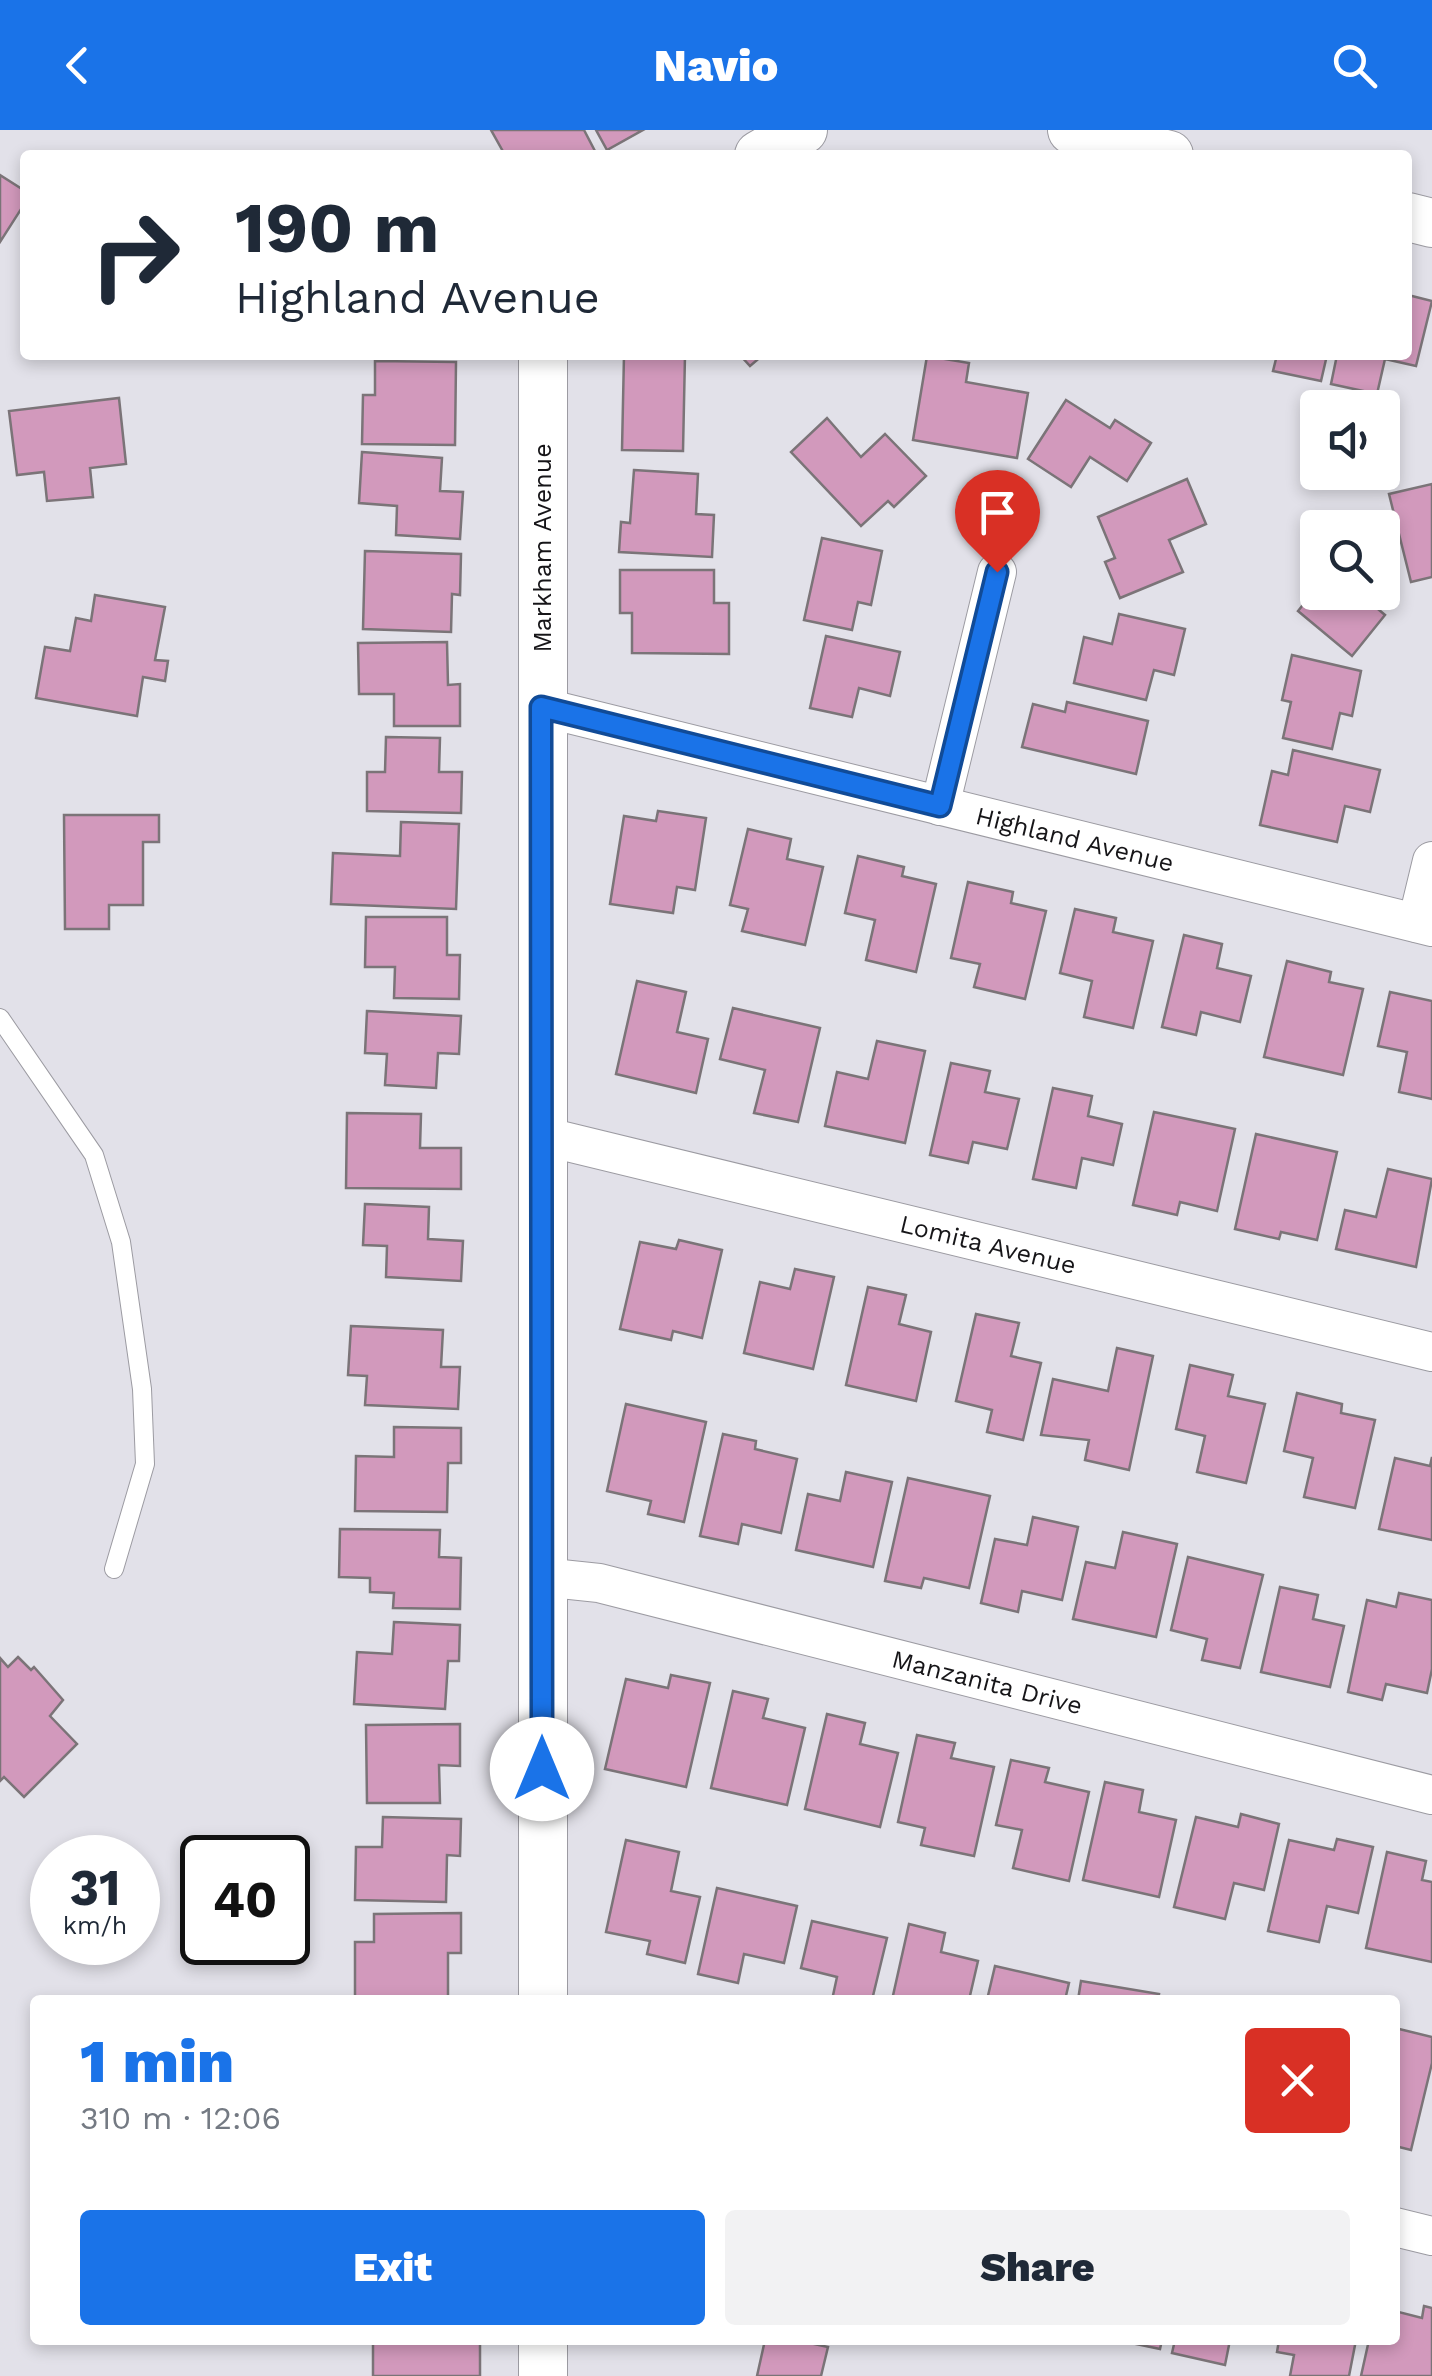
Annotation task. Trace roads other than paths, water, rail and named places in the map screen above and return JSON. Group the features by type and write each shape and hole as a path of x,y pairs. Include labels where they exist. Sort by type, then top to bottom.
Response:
{"street":[{"path":"768,150 803,130"},
{"path":"1072,130 1150,150"},
{"name":"Markham Avenue","path":"543,360 543,1995"},
{"path":"940,806 997,572"},
{"name":"Highland Avenue","path":"541,707 1424,925"},
{"path":"1424,925 1432,861"},
{"name":"Lomita Avenue","path":"542,1136 1432,1352"},
{"name":"Manzanita Drive","path":"542,1577 599,1583 1432,1795"},
{"path":"1400,2228 1432,2236"},
{"path":"543,2345 543,2376"}],"lane":[{"path":"0,1018 94,1155 121,1242 142,1390 145,1464 114,1569"}]}
